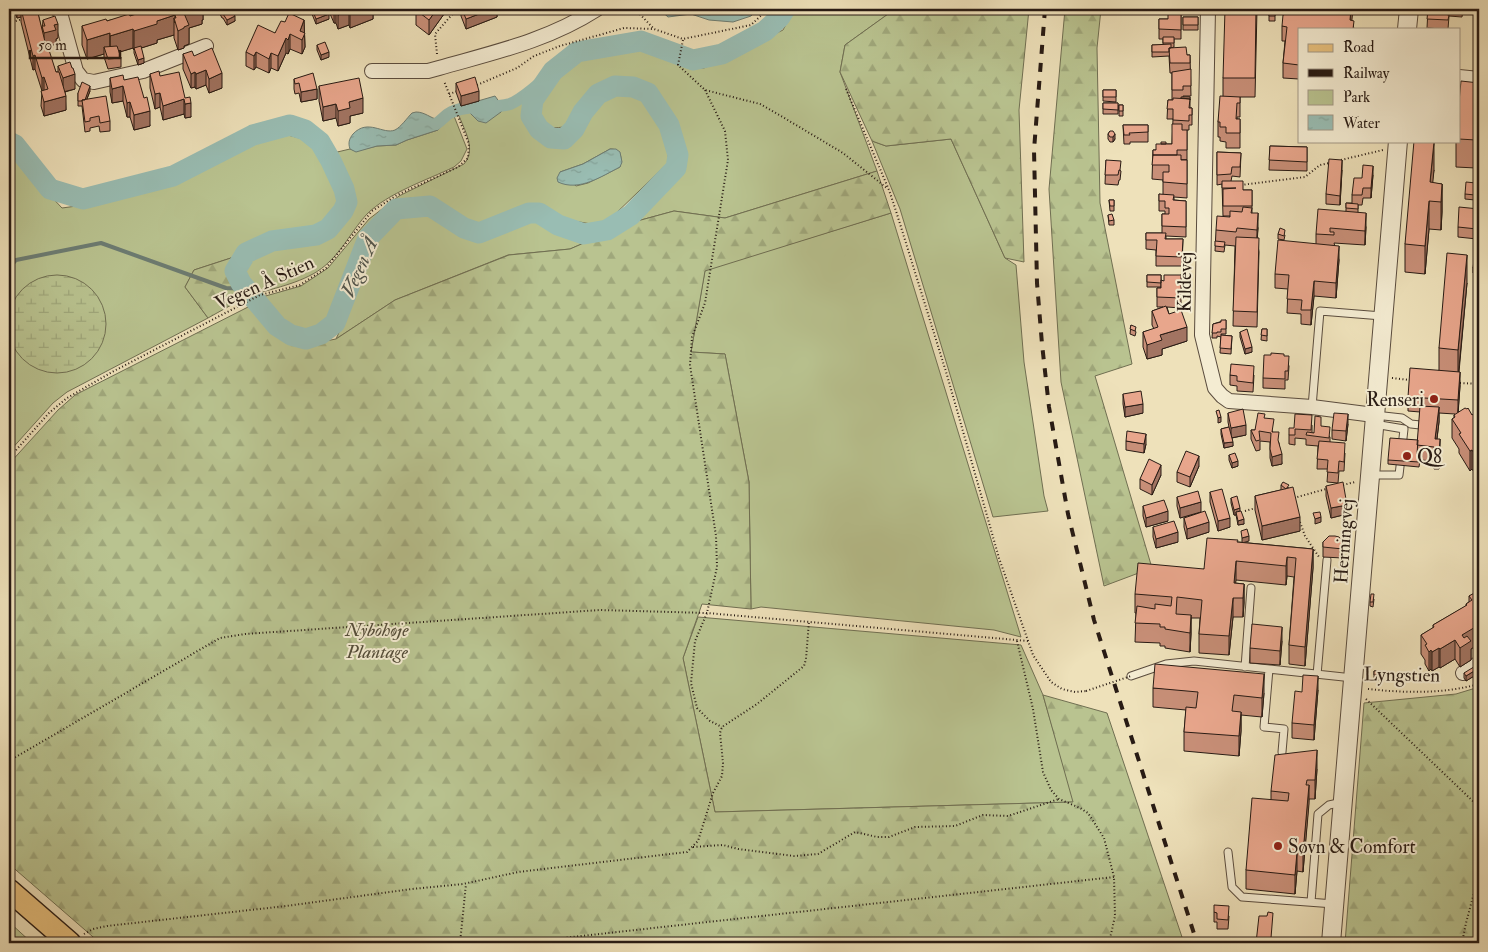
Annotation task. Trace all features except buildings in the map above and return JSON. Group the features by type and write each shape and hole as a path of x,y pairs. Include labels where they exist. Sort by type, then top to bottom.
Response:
{"main road":[{"path":"9,890 76,939"}],"street":[{"path":"59,9 76,71 83,80 94,82 143,71 206,46"},
{"path":"372,72 428,71 439,68 540,39 577,22 597,9"},
{"name":"Kildevej","path":"1208,9 1202,335 1215,388 1229,401 1312,407 1374,419"},
{"path":"1407,28 1409,9"},
{"path":"1460,77 1479,79"},
{"name":"Herningvej","path":"1331,943 1397,145"},
{"path":"1463,673 1479,662"}],"lane":[{"path":"1312,407 1320,311 1383,316"},
{"path":"1374,419 1402,418 1411,424 1420,425"},
{"path":"1370,476 1400,475 1404,428 1374,419"},
{"path":"1317,674 1327,560"},
{"path":"1245,667 1251,588"},
{"path":"1131,676 1166,664 1194,662 1317,674 1354,683"},
{"path":"1269,670 1264,728 1284,729 1282,752"},
{"path":"1311,902 1318,814 1329,805 1343,802"},
{"path":"1228,852 1232,887 1242,897 1335,904"}],"path":[{"path":"34,16 59,9"},
{"name":"Vegen Å Stien","path":"9,458 49,413 67,398 161,346 260,295 300,285 326,268 372,212 397,195 458,167 468,158 468,144 439,68 435,34 455,9"},
{"path":"635,9 654,29"},
{"path":"472,86 518,68 534,56 560,46 624,28 654,29 683,40 751,25 768,9"},
{"path":"128,15 137,12"},
{"path":"9,23 26,18"},
{"path":"683,40 678,65 705,90 725,131 728,160 705,303 692,337 690,365 716,536 717,567 707,613 695,642 691,683 697,708 710,721 722,727"},
{"path":"449,94 464,89"},
{"path":"846,89 889,190 947,375 999,558 1032,655 1051,682 1062,689 1075,692 1131,676"},
{"path":"705,90 760,104 843,153 889,190"},
{"path":"1240,186 1305,177 1320,165 1397,145"},
{"path":"1378,377 1414,380"},
{"path":"1452,382 1479,384"},
{"path":"1341,486 1370,476"},
{"path":"1296,505 1294,498 1332,488"},
{"path":"1245,511 1261,506"},
{"path":"1299,520 1305,536 1319,557"},
{"path":"9,761 220,638 255,633 600,610 707,613 1028,641"},
{"path":"76,939 93,929 107,926 466,884 518,872 687,852 698,842 713,793 722,776 723,762 720,733 722,727 757,704 804,666 809,621"},
{"path":"1017,640 1033,708 1043,772 1051,790 1059,799 1088,813 1104,838 1114,877 1115,916 1109,943"},
{"path":"1354,683 1479,806"},
{"name":"Lyngstien","path":"1354,683 1394,692 1423,692 1470,687 1479,684"},
{"path":"693,847 723,845 738,849 794,856 818,854 855,832 877,837 889,837 915,827 955,826 983,815 1008,816 1059,799"},
{"path":"1462,943 1479,874"},
{"path":"518,943 1114,877"},
{"path":"460,943 466,884"}],"green space":[{"path":"794,9 895,9 845,45 840,72 877,171 725,218 674,211 630,223 674,182 684,168 686,157 665,104 649,88 622,80 602,83 589,94 563,127 555,128 548,126 538,116 538,107 554,80 580,59 637,47 690,68 704,68 783,30"},
{"path":"895,9 1029,9 1019,110 1024,262 1005,258 951,139 886,146 872,141 840,72 845,45"},
{"path":"1065,9 1101,9 1097,48 1100,203 1132,364 1095,376 1152,568 1104,586 1061,382 1049,189"},
{"path":"532,90 524,113 525,123 549,147 563,145 577,139 580,127 590,111 604,95 614,91 637,93 655,116 664,134 667,144 668,163 609,220 591,224 563,219 547,209 536,205 523,207 482,224 472,225 430,199 412,198 399,200 371,223 348,271 338,309 323,323 307,331 300,332 288,326 262,297 301,286 328,268 369,219 399,196 464,164 468,158 469,146 458,113 469,109 469,112 501,112 503,107 512,105","holes":["610,149 619,152 620,167 588,183 576,186 560,172 583,164"]},
{"path":"450,115 454,116 467,149 461,161 454,167 397,193 376,206 362,220 334,257 321,269 295,282 256,294 243,277 241,271 244,264 250,259 284,244 318,241 334,231 354,205 351,188 333,153 350,149 356,151 377,146 396,145 438,130"},
{"path":"283,134 304,140 315,148 328,169 342,199 338,207 322,226 265,238 234,257 194,270 185,287 208,318 67,392 53,403 9,452 9,153 62,208 84,205 177,179 263,138"},
{"path":"951,139 1005,258 1016,265 1024,362 1044,496 1048,511 993,517 900,209 872,141 886,146"},
{"name":"Nybohøje Plantage","path":"877,171 891,213 705,271 691,352 725,354 749,482 751,609 702,604 683,658 715,812 1073,802 1043,695 1107,713 1184,943 100,943 9,864 9,464 58,410 75,395 250,306 280,338 305,345 336,339 395,300 509,255 570,249 630,223 674,211 725,218"},
{"path":"421,212 437,216 468,235 479,237 532,219 571,237 591,240 570,249 508,255 395,300 336,339 350,308 373,244 381,232 391,222 404,215"},
{"path":"891,213 1021,637 994,630 761,607 751,609 749,482 725,354 691,352 705,270"},
{"path":"234,257 227,274 242,299 208,318 185,287 194,270"},
{"path":"57,275 76,278 92,289 103,305 106,324 103,343 92,359 76,370 57,373 38,370 22,359 11,343 8,324 11,305 22,289 38,278"},
{"path":"698,617 1021,645 1043,695 1074,802 715,812 683,658"},
{"path":"1479,687 1479,943 1345,943 1364,703 1456,694"},
{"path":"9,922 32,943 9,943"}],"water":[{"path":"659,9 758,9 751,16 733,22 709,20 691,14 668,17"},
{"path":"495,96 503,107 501,112 486,123 478,121 469,112 471,103"},
{"path":"416,112 439,120 447,112 450,115 438,130 396,145 377,146 356,152 350,149 350,139 359,129 370,127 390,131 395,130 412,113"},
{"path":"610,149 616,149 620,152 622,162 620,167 582,184 566,185 558,182 557,178 560,172 583,164"}],"waterway":[{"name":"Vegen Å","path":"9,142 15,145 50,189 83,199 173,176 253,135 290,125 305,130 320,142 331,161 344,189 347,202 343,211 328,229 316,235 272,241 246,253 235,271 241,283 277,326 291,335 306,339 321,334 335,323 368,238 396,209 430,206 464,228 479,233 529,213 539,213 558,225 584,234 607,230 631,215 676,168 678,155 669,125 648,93 633,87 615,86 598,94 583,112 574,129 564,139 551,138 539,129 531,116 533,100 553,71 577,52 641,41 693,60 722,54 765,31 780,17 785,9"},
{"path":"436,124 448,114 462,109 502,106 515,102 553,71"},
{"path":"9,268 16,260 101,243 226,288 246,289"}],"railway":[{"path":"1045,9 1034,150 1037,283 1049,407 1068,514 1094,620 1197,943"}],"place":[{"name":"Renseri","path":"1434,399"},
{"name":"Q8","path":"1407,456"},
{"name":"Søvn & Comfort","path":"1278,846"}]}
